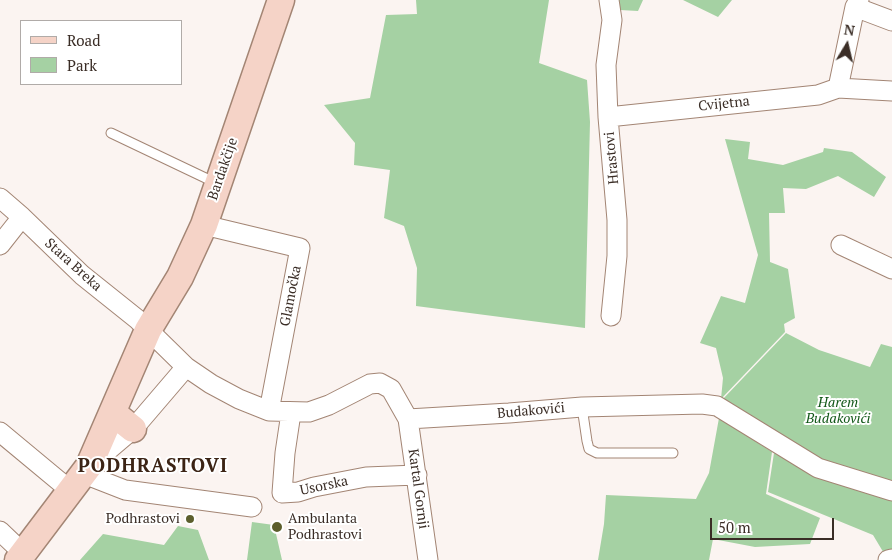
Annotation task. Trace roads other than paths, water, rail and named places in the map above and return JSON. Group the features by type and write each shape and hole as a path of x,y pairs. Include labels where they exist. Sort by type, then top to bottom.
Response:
{"street":[{"name":"Bardakčije","path":"81,477 113,413 148,330 180,277 204,225 281,0"},
{"name":"Hrastovi","path":"609,0 612,20 606,65 608,117 617,220 617,256 611,316"},
{"path":"838,88 857,4 892,21"},
{"name":"Cvijetna","path":"608,117 818,95 838,88 892,91"},
{"name":"Stara Breka","path":"0,198 82,275 148,330"},
{"path":"0,245 22,217"},
{"name":"Glamočka","path":"204,225 300,248 269,411"},
{"path":"841,245 892,269"},
{"path":"148,330 186,367 211,384 239,399 269,411 308,412 329,405 370,384 380,384 391,389 408,419"},
{"name":"Bardakčije","path":"21,556 81,477 133,429 186,367"},
{"name":"Budakovići","path":"408,419 510,414 582,407 702,404 716,406 818,468 892,491"},
{"path":"113,413 133,429"},
{"name":"Usorska","path":"291,413 282,493 298,492 366,477 417,475"},
{"name":"Kartal Gornji","path":"408,419 428,560"},
{"path":"0,432 81,477 124,490 252,507"},
{"path":"0,531 21,556"}],"lane":[{"path":"111,132 218,184"},
{"path":"582,407 589,449 597,453 673,453"}],"place":[{"name":"Podhrastovi","path":"190,519"},
{"name":"Ambulanta Podhrastovi","path":"277,527"}],"district":[{"name":"PODHRASTOVI","path":"153,467"}],"park label":[{"name":"Harem Budakovići","path":"838,412"}]}
